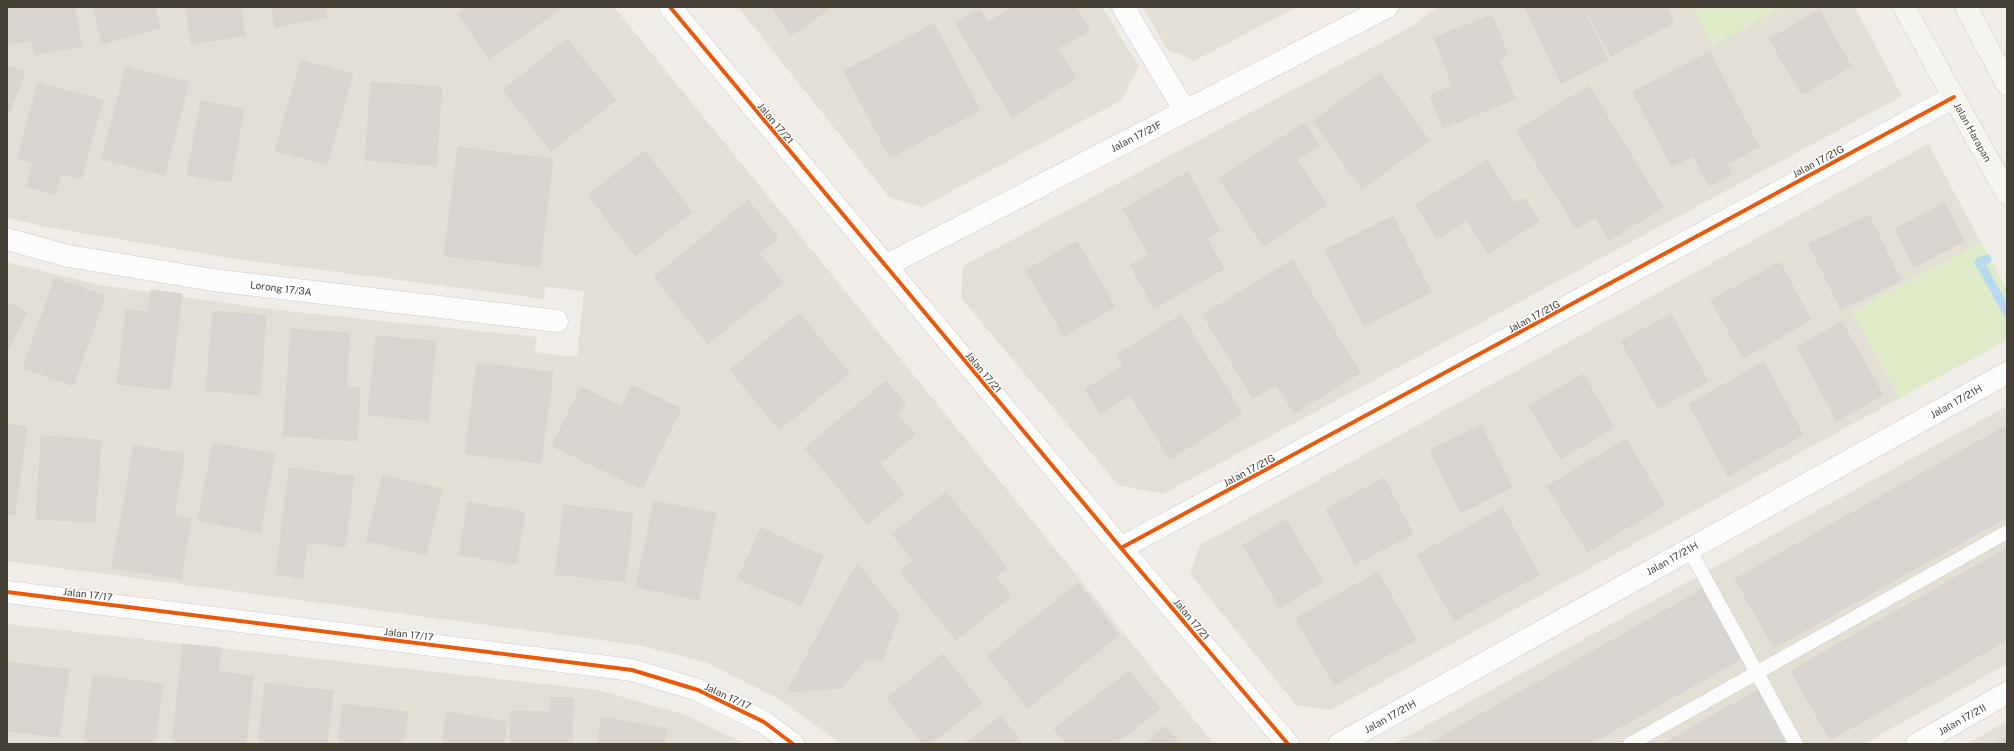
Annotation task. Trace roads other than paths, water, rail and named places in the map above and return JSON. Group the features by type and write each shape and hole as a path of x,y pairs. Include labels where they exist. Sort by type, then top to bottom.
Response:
{"main road":[{"name":"Jalan Harapan","path":"1904,7 2007,194"},
{"path":"1966,7 2007,84"}],"street":[{"name":"Jalan 17/21","path":"670,7 1121,548 1288,744"},
{"path":"1123,7 1185,111"},
{"name":"Jalan 17/21F","path":"885,266 1387,7"},
{"name":"Jalan 17/21G","path":"1121,548 1954,97"},
{"name":"Lorong 17/3A","path":"7,239 68,256 213,280 558,321"},
{"name":"Jalan 17/21H","path":"1339,744 1689,548 2007,373"},
{"name":"Jalan 17/17","path":"7,592 632,670 698,690 764,722 793,744"},
{"name":"Jalan 17/21I","path":"1917,744 2007,693"}],"lane":[{"path":"1630,744 2007,532"},
{"path":"1689,548 1796,744"}],"waterway":[{"path":"1987,259 1979,262 2007,312"}]}
